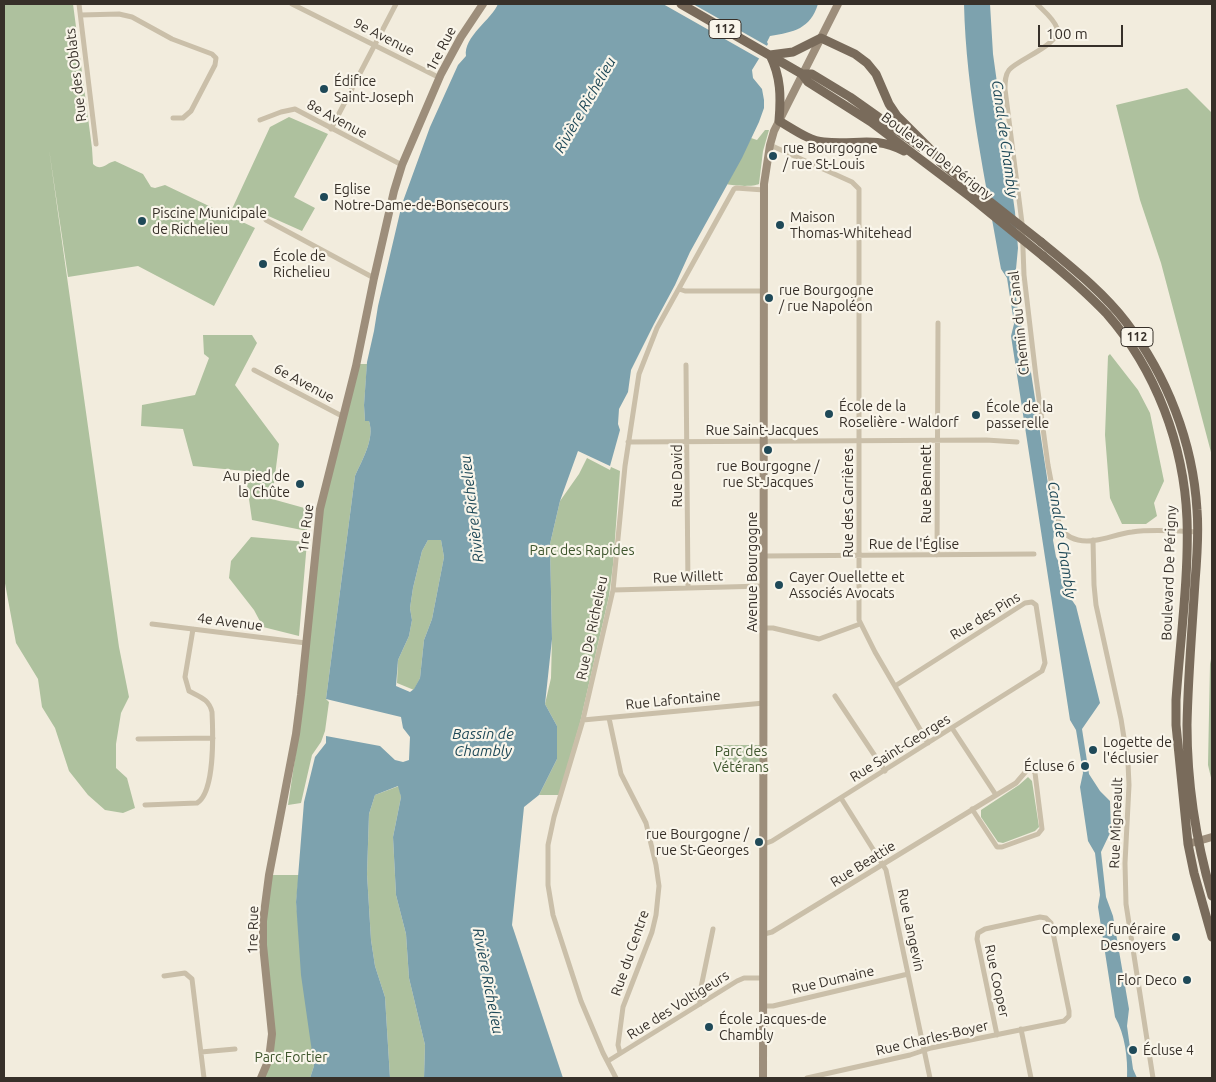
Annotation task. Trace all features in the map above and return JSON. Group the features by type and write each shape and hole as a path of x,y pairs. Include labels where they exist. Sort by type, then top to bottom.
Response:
{"main road":[{"name":"Boulevard De Périgny","path":"681,4 802,74 808,82 864,117 973,199 1086,292 1128,342 1149,377 1167,418 1177,452 1184,489 1187,532 1176,718 1188,844 1212,937"},
{"path":"922,160 882,142 820,142 779,122 781,100 779,82 770,55 798,50 821,38 855,54 867,63 876,74 894,112 944,165"},
{"name":"Boulevard De Périgny","path":"802,74 812,74 882,118 1041,242 1102,295 1130,329 1155,366 1171,400 1187,444 1195,485 1198,532 1187,735 1191,796 1198,841 1212,896"}],"street":[{"name":"Rue des Oblats","path":"79,4 96,144"},
{"name":"9e Avenue","path":"292,4 440,78"},
{"path":"331,129 396,4"},
{"name":"1re Rue","path":"261,1078 270,1059 272,1034 263,945 263,921 269,875 296,734 320,510 356,366 394,191 402,165 458,42 483,4"},
{"name":"Avenue Bourgogne","path":"763,1078 764,190 770,145 779,122 838,4"},
{"name":"Chemin du Canal","path":"1037,4 1054,23 1057,29 1056,36 1050,43 1012,68 1006,76 1005,84 1022,223 1024,275 1048,465 1059,523 1061,529 1068,536 1078,540 1093,540 1135,531 1198,532"},
{"path":"81,15 119,14 132,17 172,39 212,54 216,58 215,66 191,111 183,118 173,118"},
{"name":"8e Avenue","path":"260,120 295,109 402,165"},
{"name":"Rue des Carrières","path":"770,145 852,182 857,186 859,192 860,624 928,743"},
{"name":"Rue De Richelieu","path":"616,1078 578,995 551,907 547,859 549,838 584,720 613,590 628,442 636,384 641,365 657,328 734,189 764,190"},
{"path":"266,220 374,278"},
{"path":"679,289 685,291 764,291"},
{"name":"Rue Bennett","path":"937,555 938,323"},
{"name":"Rue David","path":"686,365 688,588"},
{"name":"6e Avenue","path":"254,370 342,416"},
{"name":"Rue Saint-Jacques","path":"628,442 1017,442"},
{"name":"Rue Migneault","path":"1093,540 1096,605 1121,719 1128,763 1125,863 1126,904 1153,1078"},
{"name":"Rue de l'Église","path":"764,556 1034,554"},
{"name":"Rue Willett","path":"613,590 764,586"},
{"name":"Rue des Pins","path":"895,686 1028,602 1033,603 1037,608 1045,666"},
{"name":"4e Avenue","path":"152,624 306,644"},
{"path":"764,628 773,628 819,639 860,624"},
{"path":"145,805 196,803 201,800 206,792 212,760 212,712 206,700 189,691 185,682 193,629"},
{"name":"Rue Saint-Georges","path":"764,844 772,841 885,771 1042,671 1045,666"},
{"path":"835,696 885,771"},
{"name":"Rue Lafontaine","path":"584,720 764,703"},
{"name":"Rue du Centre","path":"610,718 620,772 645,820 658,881 658,903 655,923 622,1007 618,1045 620,1053"},
{"path":"952,728 996,795"},
{"path":"138,739 213,738"},
{"name":"Rue Beattie","path":"764,934 772,932 972,809 996,795 1019,780 1026,770 1032,770 1035,776 1042,824 1041,831 1038,834 998,847 972,809"},
{"name":"Rue Langevin","path":"841,798 884,864 930,1078"},
{"path":"1188,844 1212,837"},
{"name":"Rue Cooper","path":"997,1035 977,939 979,932 985,929 1042,917 1049,920 1069,1014 1068,1018 1064,1021"},
{"path":"700,1004 699,997 713,929"},
{"path":"164,976 185,973 192,979 204,1078"},
{"name":"Rue Dumaine","path":"763,1006 773,1006 908,974"},
{"name":"Rue des Voltigeurs","path":"608,1061 740,979 763,978"},
{"name":"Rue Charles-Boyer","path":"807,1078 833,1075 924,1050 1064,1021"},
{"path":"1021,1030 1031,1078"},
{"path":"201,1052 235,1049"}],"green space":[{"path":"4,4 73,4 93,164 101,167 115,161 143,174 151,187 155,188 165,185 255,228 214,306 138,266 68,277 49,149 119,647 129,697 121,713 116,744 116,768 127,778 135,808 123,813 105,810 88,795 69,771 55,728 42,707 38,679 16,643 4,578"},
{"path":"1187,88 1212,113 1212,456 1161,263 1140,200 1116,105"},
{"path":"289,117 328,134 294,197 315,208 302,231 255,210 248,215 232,209 270,127"},
{"path":"765,130 769,130 763,151 759,184 743,186 727,184 751,138 757,140"},
{"path":"203,335 252,335 257,343 235,385 279,444 272,499 308,509 307,531 252,520 245,471 193,466 183,429 141,426 142,405 195,395 209,358 204,354"},
{"path":"1110,354 1138,390 1150,413 1164,481 1154,503 1157,516 1146,524 1122,524 1110,498 1105,435 1108,356"},
{"path":"360,364 367,364 364,405 365,421 369,421 370,435 367,449 355,476 326,699 329,702 325,731 321,742 312,755 301,803 288,805 304,698 320,509"},
{"name":"Parc des Rapides","path":"587,458 610,470 611,467 620,471 609,596 580,723 559,795 539,795 557,759 557,726 545,704 551,678 550,544 560,501 579,474"},
{"path":"251,537 307,542 299,636 263,627 254,610 229,578 231,561"},
{"path":"428,540 441,540 444,557 432,619 424,640 420,678 414,690 397,683 398,660 409,636 412,620 410,608 413,588 422,551"},
{"path":"1212,654 1212,782 1208,765 1210,664"},
{"name":"Parc des Vétérans","path":"722,745 760,745 760,773 722,773"},
{"path":"1028,777 1032,781 1039,827 1035,831 1003,843 998,842 981,817 981,810"},
{"path":"399,786 401,797 393,837 396,895 406,934 409,978 425,1045 424,1078 390,1078 385,997 375,966 371,940 367,874 369,814 375,795"},
{"name":"Parc Fortier","path":"269,875 299,875 296,902 314,1066 310,1078 261,1078 272,1034 263,945"}],"water":[{"path":"498,4 818,4 811,19 800,28 770,36 768,44 752,70 753,78 762,89 764,100 764,108 759,122 742,158 690,252 631,370 628,392 619,409 618,424 620,430 610,466 578,451 560,501 550,544 552,639 545,704 557,726 557,759 539,795 524,807 512,925 563,1078 424,1078 425,1045 409,978 406,934 396,895 393,837 401,797 398,786 375,795 369,814 367,874 371,940 375,966 385,997 390,1078 310,1078 314,1066 301,975 296,902 304,802 315,757 326,743 326,736 380,746 395,760 403,762 409,760 410,737 403,728 401,717 326,699 355,476 367,449 370,435 369,421 365,421 364,405 367,362 402,204 430,127 458,65 466,56 469,42","holes":["428,540 441,540 444,557 432,619 424,640 420,678 414,689 410,692 396,686 398,660 409,636 412,620 410,608 413,588 422,551"]},
{"path":"964,4 990,4 993,54 1015,212 1018,248 1013,278 1020,323 1025,333 1055,530 1053,540 1056,557 1061,566 1067,593 1076,606 1100,703 1082,729 1089,774 1100,791 1110,801 1111,831 1101,852 1106,897 1113,916 1129,1009 1127,1026 1133,1069 1137,1078 1127,1078 1125,1047 1115,1017 1098,907 1100,895 1095,853 1088,841 1080,787 1083,773 1076,730 1070,720 1011,336 1014,324 1013,316 1007,278 1001,269 973,104"}],"pier":[{"path":"663,4 693,4 769,47 760,63 760,59"}],"place":[{"name":"Édifice Saint-Joseph","path":"324,89"},
{"name":"rue Bourgogne / rue St-Louis","path":"773,156"},
{"name":"Eglise Notre-Dame-de-Bonsecours","path":"324,197"},
{"name":"Piscine Municipale de Richelieu","path":"142,221"},
{"name":"Maison Thomas-Whitehead","path":"780,225"},
{"name":"École de Richelieu","path":"263,264"},
{"name":"rue Bourgogne / rue Napoléon","path":"769,298"},
{"name":"École de la Roselière - Waldorf","path":"829,414"},
{"name":"École de la passerelle","path":"976,415"},
{"name":"rue Bourgogne / rue St-Jacques","path":"768,450"},
{"name":"Au pied de la Chûte","path":"300,484"},
{"name":"Cayer Ouellette et Associés Avocats","path":"779,585"},
{"name":"Logette de l'éclusier","path":"1093,750"},
{"name":"Écluse 6","path":"1085,766"},
{"name":"rue Bourgogne / rue St-Georges","path":"759,842"},
{"name":"Complexe funéraire Desnoyers","path":"1176,937"},
{"name":"Flor Deco","path":"1187,980"},
{"name":"École Jacques-de Chambly","path":"709,1027"},
{"name":"Écluse 4","path":"1133,1050"}],"water label":[{"name":"Rivière Richelieu","path":"585,105"},
{"name":"Canal de Chambly","path":"1005,139"},
{"name":"Rivière Richelieu","path":"472,509"},
{"name":"Canal de Chambly","path":"1062,540"},
{"name":"Bassin de Chambly","path":"483,742"},
{"name":"Rivière Richelieu","path":"488,981"}]}
